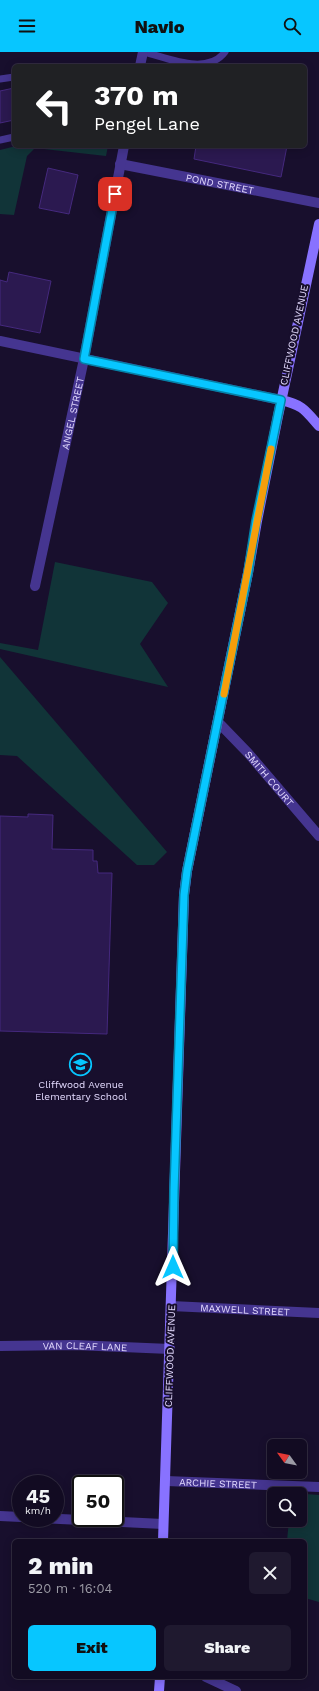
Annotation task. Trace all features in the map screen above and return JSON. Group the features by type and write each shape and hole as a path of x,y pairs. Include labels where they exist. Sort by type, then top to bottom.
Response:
{"main road":[{"name":"CLIFFWOOD AVENUE","path":"163,1539 184,895 187,871 218,722 281,400 319,224"},
{"path":"281,400 302,407 319,426"},
{"path":"159,1691 160,1679"}],"street":[{"path":"141,64 144,52"},
{"name":"ANGEL STREET","path":"35,586 84,359 124,148"},
{"name":"POND STREET","path":"120,164 319,203"},
{"path":"0,342 281,400"},
{"name":"SMITH COURT","path":"218,722 248,753 319,836"},
{"name":"MAXWELL STREET","path":"171,1306 319,1313"},
{"name":"VAN CLEAF LANE","path":"0,1346 75,1345 170,1349"},
{"name":"ARCHIE STREET","path":"166,1480 319,1487"},
{"path":"0,1516 12,1517"},
{"path":"64,1519 164,1524"},
{"path":"210,1679 236,1691"}],"lane":[{"path":"144,52 202,64 215,61 225,52"},
{"path":"0,80 12,77"},
{"path":"0,140 12,137"}],"green space":[{"path":"12,147 35,148 27,156 14,215 0,214 0,150"},
{"path":"35,148 108,148 106,156"},
{"path":"55,562 152,582 168,603 140,644 168,687 0,649 0,643 38,650"},
{"path":"0,657 167,852 154,865 137,865 17,756 0,755"},
{"path":"307,1494 319,1495 319,1602 307,1599 307,1539 287,1539 288,1527 307,1527"}],"building":[{"path":"12,88 12,120 0,123 0,91"},
{"path":"196,148 287,148 281,177 194,159"},
{"path":"48,168 78,175 69,214 39,208"},
{"path":"9,272 51,281 40,333 0,325 0,280 7,282"},
{"path":"28,814 53,815 52,849 93,850 93,861 97,861 98,873 112,873 107,1034 0,1031 0,816 28,817"}],"slow traffic":[{"path":"224,694 271,449"}],"place":[{"name":"Cliffwood Avenue Elementary School","path":"81,1064"}],"route":[{"path":"115,194 97,283 84,359 281,400 256,521 248,573 220,715 187,871 184,895 174,1191 173,1267"}]}
